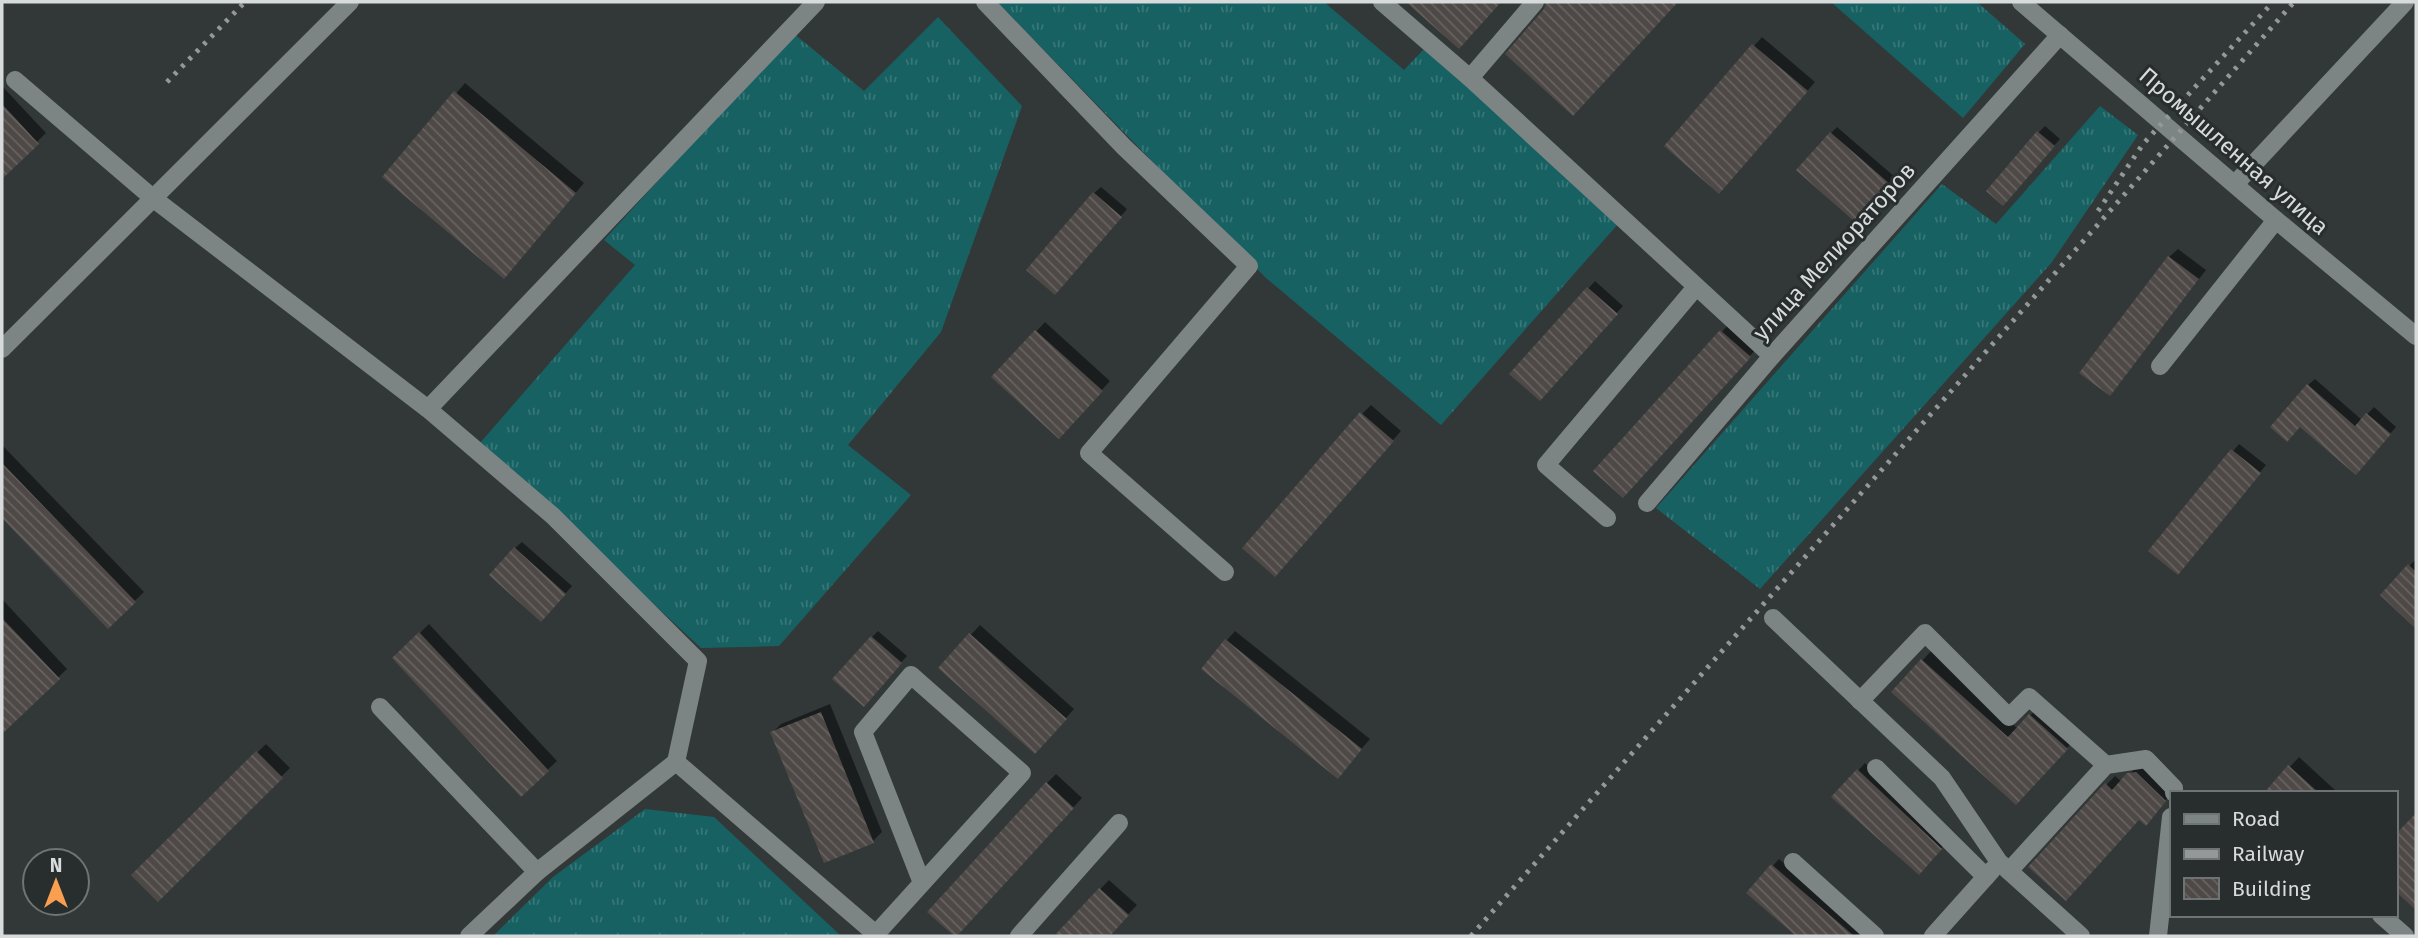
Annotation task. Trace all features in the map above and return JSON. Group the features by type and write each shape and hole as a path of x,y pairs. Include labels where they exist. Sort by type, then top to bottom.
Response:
{"street":[{"path":"2,349 350,2"},
{"path":"428,409 816,2"},
{"path":"985,2 1124,147 1249,266 1089,453 1224,572"},
{"path":"1382,2 1470,78 1772,356"},
{"path":"1470,78 1535,2"},
{"name":"Промышленная улица","path":"2021,2 2416,336"},
{"path":"2235,184 2405,2"},
{"name":"улица Мелиораторов","path":"1647,503 1772,356 2060,35"},
{"path":"15,80 154,199 428,409 553,516 698,661 676,762 537,872 469,936"},
{"path":"2160,366 2276,220"},
{"path":"1607,518 1546,466 1696,287"},
{"path":"1773,618 1942,778 2004,867 2081,936"},
{"path":"1860,701 1925,633 2009,717 2029,697 2106,765"},
{"path":"676,762 877,935 1022,773 911,675 863,732 922,883"},
{"path":"380,707 537,872"},
{"path":"1933,936 1986,877 2004,867 2106,765 2146,759 2175,788 2174,791"},
{"path":"1875,768 1986,877"},
{"path":"1019,936 1119,824"},
{"path":"2158,936 2170,826"},
{"path":"1793,862 1875,936"},
{"path":"2383,917 2405,936"}],"green space":[{"path":"997,2 1324,2 1404,70 1426,47 1618,224 1441,425 1266,278"},
{"path":"1831,2 1977,2 2025,44 1963,118"},
{"path":"938,17 1022,106 941,332 848,445 911,495 779,646 701,648 480,443 635,265 604,240 793,33 864,91"},
{"path":"2100,106 2138,135 2052,262 1760,589 1656,508 1942,184 1996,224"},
{"path":"645,809 714,817 841,936 493,936 553,877"}],"building":[{"path":"1406,2 1501,2 1459,49"},
{"path":"1546,2 1678,2 1573,116 1505,54 1544,9"},
{"path":"1752,44 1808,91 1719,194 1664,146"},
{"path":"454,91 576,193 504,279 382,177"},
{"path":"2,104 39,144 2,179"},
{"path":"2037,131 2055,146 2003,206 1986,191"},
{"path":"1830,132 1898,191 1864,230 1796,170"},
{"path":"1093,192 1122,217 1055,295 1026,270"},
{"path":"2168,256 2199,279 2110,396 2079,373"},
{"path":"1587,287 1618,314 1540,401 1509,374"},
{"path":"1035,330 1103,391 1059,439 991,377"},
{"path":"1720,330 1751,357 1623,498 1593,471"},
{"path":"2307,384 2355,426 2366,413 2391,434 2356,475 2300,427 2287,442 2270,427"},
{"path":"1360,412 1394,441 1275,577 1242,548"},
{"path":"2231,449 2261,473 2178,575 2148,551"},
{"path":"2,463 136,602 108,629 2,518"},
{"path":"514,547 566,594 541,622 489,575"},
{"path":"2408,564 2416,572 2416,629 2380,595"},
{"path":"2,618 60,679 2,734"},
{"path":"419,632 549,771 521,797 392,658"},
{"path":"969,633 1067,719 1035,754 938,668"},
{"path":"871,636 902,663 864,707 832,679"},
{"path":"1225,639 1362,749 1338,779 1201,669"},
{"path":"1921,659 2008,737 2029,714 2068,749 2016,805 1891,692"},
{"path":"821,712 874,843 824,863 770,732"},
{"path":"256,751 283,778 158,902 131,875"},
{"path":"2288,765 2317,791 2266,791"},
{"path":"1857,769 1942,849 1919,875 1831,797"},
{"path":"2136,772 2166,801 2146,826 2139,820 2066,901 2028,867 2105,783 2112,790 2127,773"},
{"path":"1046,782 1074,808 957,936 954,936 927,912"},
{"path":"2416,813 2416,910 2397,893 2397,833"},
{"path":"1771,864 1854,936 1796,936 1746,893"},
{"path":"1099,888 1129,915 1110,936 1054,936"}],"railway":[{"path":"167,82 245,2"},
{"path":"2098,211 2143,144 2273,2"},
{"path":"1471,936 2294,2"}]}
